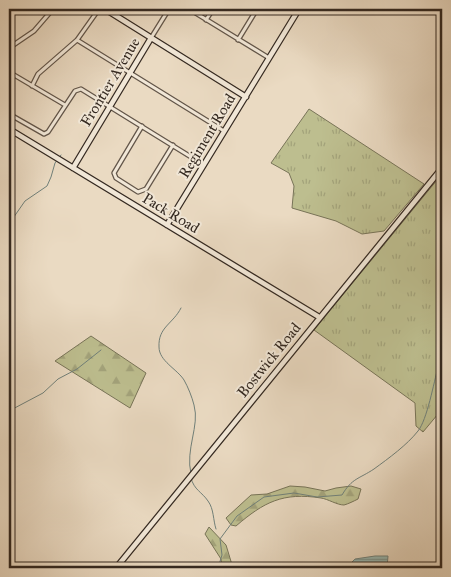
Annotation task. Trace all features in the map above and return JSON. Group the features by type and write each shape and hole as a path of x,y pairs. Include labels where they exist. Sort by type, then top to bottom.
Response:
{"street":[{"path":"9,48 34,31 52,9"},
{"path":"32,86 38,74 78,40 99,9"},
{"path":"105,9 246,97"},
{"name":"Frontier Avenue","path":"73,168 169,9"},
{"path":"189,9 269,58"},
{"path":"206,20 213,9"},
{"path":"238,40 257,9"},
{"name":"Regiment Road","path":"167,225 299,9"},
{"path":"78,40 225,131"},
{"path":"9,72 65,105"},
{"path":"9,114 44,134 48,132 75,91 81,90 204,165"},
{"path":"142,126 114,173 116,178 131,188 138,192 146,188 173,145"},
{"name":"Pack Road","path":"9,129 320,317"},
{"name":"Bostwick Road","path":"116,568 442,168"}],"green space":[{"path":"309,109 424,184 384,231 362,234 336,221 292,208 294,186 289,173 271,163"},
{"path":"442,174 442,404 438,414 423,432 416,426 415,403 314,330"},
{"path":"91,336 146,373 130,408 55,361"},
{"path":"290,486 325,491 351,486 361,489 358,499 344,505 321,498 296,496 265,505 236,526 231,525 226,518 251,495 267,494"},
{"path":"209,527 226,545 233,568 222,568 221,559 205,534"}],"water":[{"path":"388,556 387,568 357,568 350,564 355,559"}],"waterway":[{"path":"9,224 25,201 47,186 55,163 61,155"},
{"path":"181,308 163,330 159,340 159,347 165,361 184,380 194,405 195,421 190,456 191,474"},
{"path":"9,411 43,393 58,379 77,369 101,350"},
{"path":"218,568 222,555 220,539 237,516 264,497 294,493 317,497 342,495 353,482 374,469 409,441 421,426 438,367 442,361"},
{"path":"191,478 198,491 210,504 216,529"}]}
